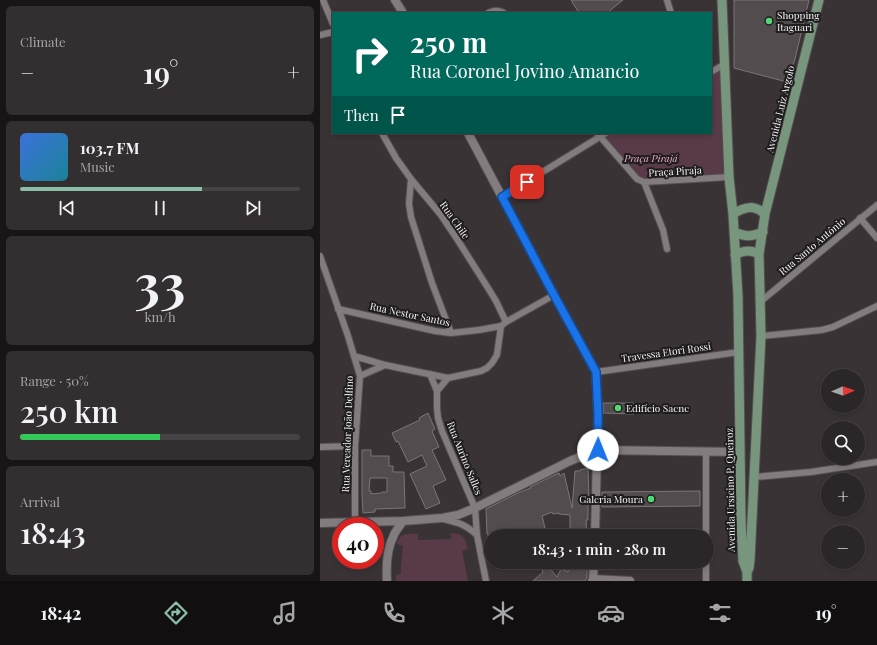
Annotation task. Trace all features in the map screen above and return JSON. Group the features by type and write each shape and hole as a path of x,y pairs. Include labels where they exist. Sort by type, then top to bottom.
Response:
{"main road":[{"name":"Avenida Ursicino P. Queiroz","path":"722,0 730,177 738,296 742,545 743,561 747,576"},
{"name":"Avenida Luiz Argolo","path":"765,218 819,0"},
{"path":"733,214 740,210 753,208 760,210 765,218"},
{"name":"Avenida Ursicino P. Queiroz","path":"747,576 750,560 755,477 761,336 759,254 765,218"},
{"path":"734,232 742,236 754,236 763,232"},
{"path":"735,255 746,251 752,251 759,254"}],"street":[{"path":"323,0 332,22"},
{"path":"396,0 402,12"},
{"path":"667,0 671,12"},
{"path":"491,12 496,10 502,12"},
{"path":"320,36 332,32"},
{"path":"712,71 725,64"},
{"name":"Rua Chile","path":"383,134 396,158 411,179 441,215 488,288 496,301 504,324"},
{"path":"469,134 596,372 598,450 595,529"},
{"path":"502,197 599,135"},
{"name":"Praça Piraja","path":"599,135 637,179 644,182 730,177"},
{"path":"411,179 409,204 411,217 432,283 451,333"},
{"path":"644,182 663,230 667,249"},
{"name":"Rua Santo Antônio","path":"760,302 877,205"},
{"path":"860,218 877,238"},
{"name":"Rua Vereador João Delfino","path":"320,256 360,376 355,446 355,517"},
{"name":"Rua Nestor Santos","path":"338,309 435,331 451,333 479,330 504,324 554,295"},
{"path":"761,336 822,330 833,327 877,306"},
{"path":"354,356 385,365 448,378 481,371 492,362 497,355 504,324"},
{"name":"Travessa Etori Rossi","path":"596,372 739,352"},
{"path":"360,376 385,365"},
{"name":"Rua Aurino Salles","path":"430,374 437,391 438,418 442,431 475,508 477,535 486,581"},
{"path":"437,391 448,378"},
{"path":"320,447 355,446"},
{"path":"384,522 403,522 458,515 475,508 557,466 598,450 740,452"},
{"path":"706,452 706,529"},
{"path":"755,477 811,472 877,462"},
{"path":"442,518 469,527 477,535"},
{"path":"387,581 386,568 389,549 394,535 403,522"},
{"path":"320,523 332,523"},
{"path":"594,569 593,580 630,581"},
{"path":"706,569 706,581"}],"green space":[{"name":"Praça Pirajá","path":"725,64 729,177 644,182 600,137 605,134 712,134 712,71"},
{"path":"451,533 461,535 467,544 468,548 462,551 468,581 396,581 396,575 401,574 403,546 397,543 403,535 418,534 418,540 451,539"}],"building":[{"path":"571,0 623,0 608,12 578,12"},
{"name":"Shopping Itaguari","path":"734,0 809,0 795,59 787,82 734,68"},
{"name":"Edifício Saene","path":"603,403 633,403 634,414 603,413"},
{"path":"428,413 435,429 432,431 439,447 432,450 446,480 433,486 440,503 426,509 410,474 427,466 422,455 408,462 398,441 396,442 392,433 420,420 419,418"},
{"path":"362,450 371,450 371,456 389,456 389,466 393,466 393,472 404,472 405,508 375,509 375,512 363,513","holes":["370,478 387,478 387,492 371,494 371,491 369,491"]},
{"path":"588,468 589,499 588,520 586,520 587,529 570,529 570,515 559,513 553,514 552,512 542,516 545,529 487,529 486,509 559,473 560,476 564,473 572,508 575,471"},
{"name":"Galeria Moura","path":"700,491 700,506 602,507 602,492"},
{"path":"544,569 550,569 557,577 561,569 568,572 568,569 587,569 587,578 585,581 533,581"}],"place":[{"name":"Shopping Itaguari","path":"769,21"},
{"name":"Edifício Saene","path":"618,408"},
{"name":"Galeria Moura","path":"651,499"}],"route":[{"path":"527,182 502,197 596,372 598,450"}]}
